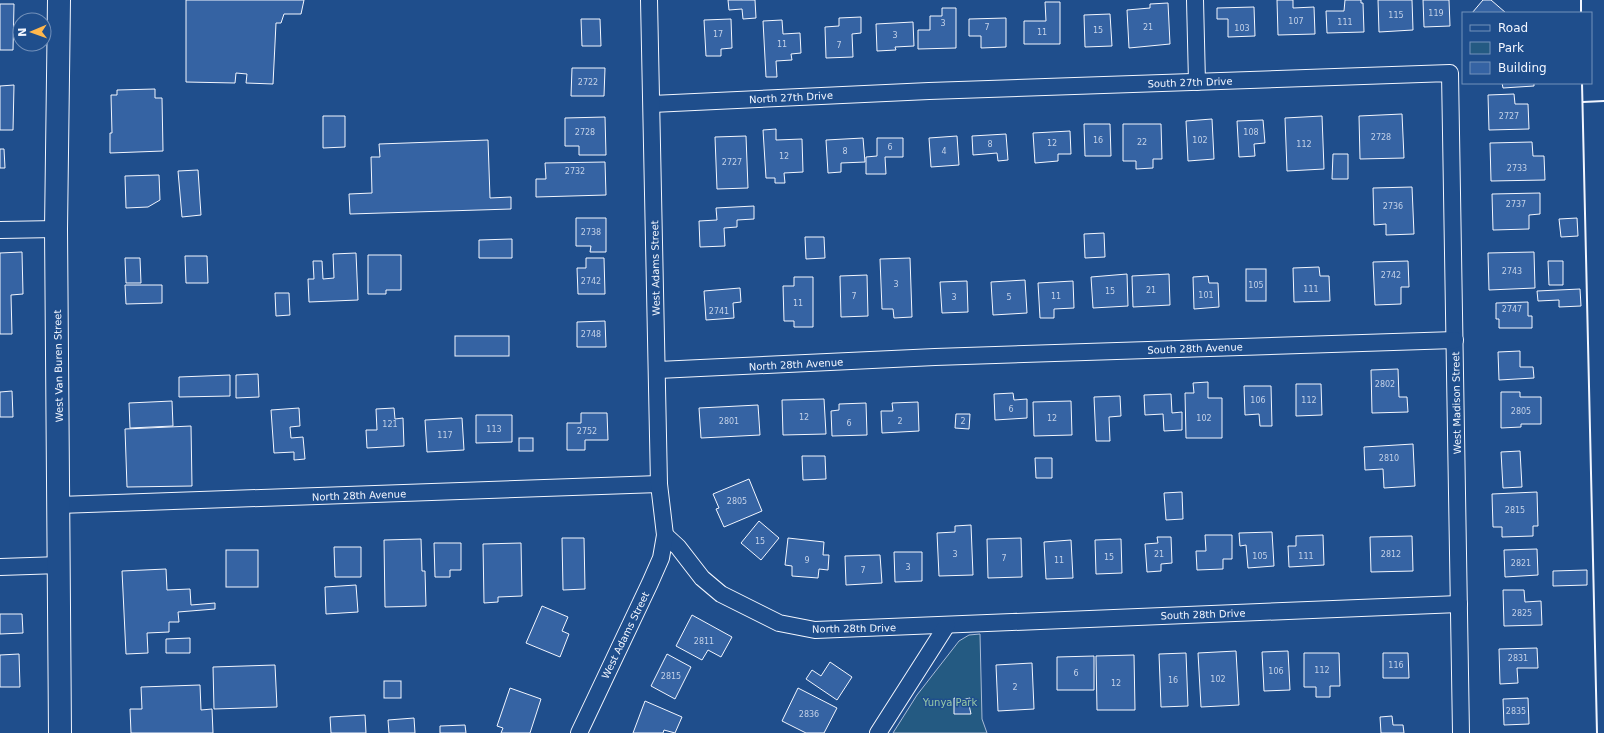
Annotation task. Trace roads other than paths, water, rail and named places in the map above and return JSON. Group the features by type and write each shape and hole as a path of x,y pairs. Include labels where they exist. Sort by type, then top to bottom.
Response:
{"main road":[{"name":"West Van Buren Street","path":"59,0 56,229 60,565 60,733"}],"street":[{"name":"West Adams Street","path":"579,733 661,558 666,535 660,484 649,0"},
{"path":"1195,0 1196,82"},
{"name":"South 27th Drive","path":"929,91 1450,73"},
{"name":"West Madison Street","path":"1450,73 1461,733"},
{"name":"North 27th Drive","path":"652,104 929,91"},
{"path":"0,230 56,229"},
{"name":"South 28th Avenue","path":"935,357 1455,340"},
{"name":"North 28th Avenue","path":"658,370 935,357"},
{"name":"North 28th Avenue","path":"59,505 660,484"},
{"name":"North 28th Drive","path":"666,535 678,547 702,578 721,594 779,623 815,630 947,625"},
{"path":"0,567 60,565"},
{"name":"South 28th Drive","path":"947,625 1459,604"},
{"path":"878,733 947,625"}],"park label":[{"name":"Yunya Park","path":"950,702"}]}
